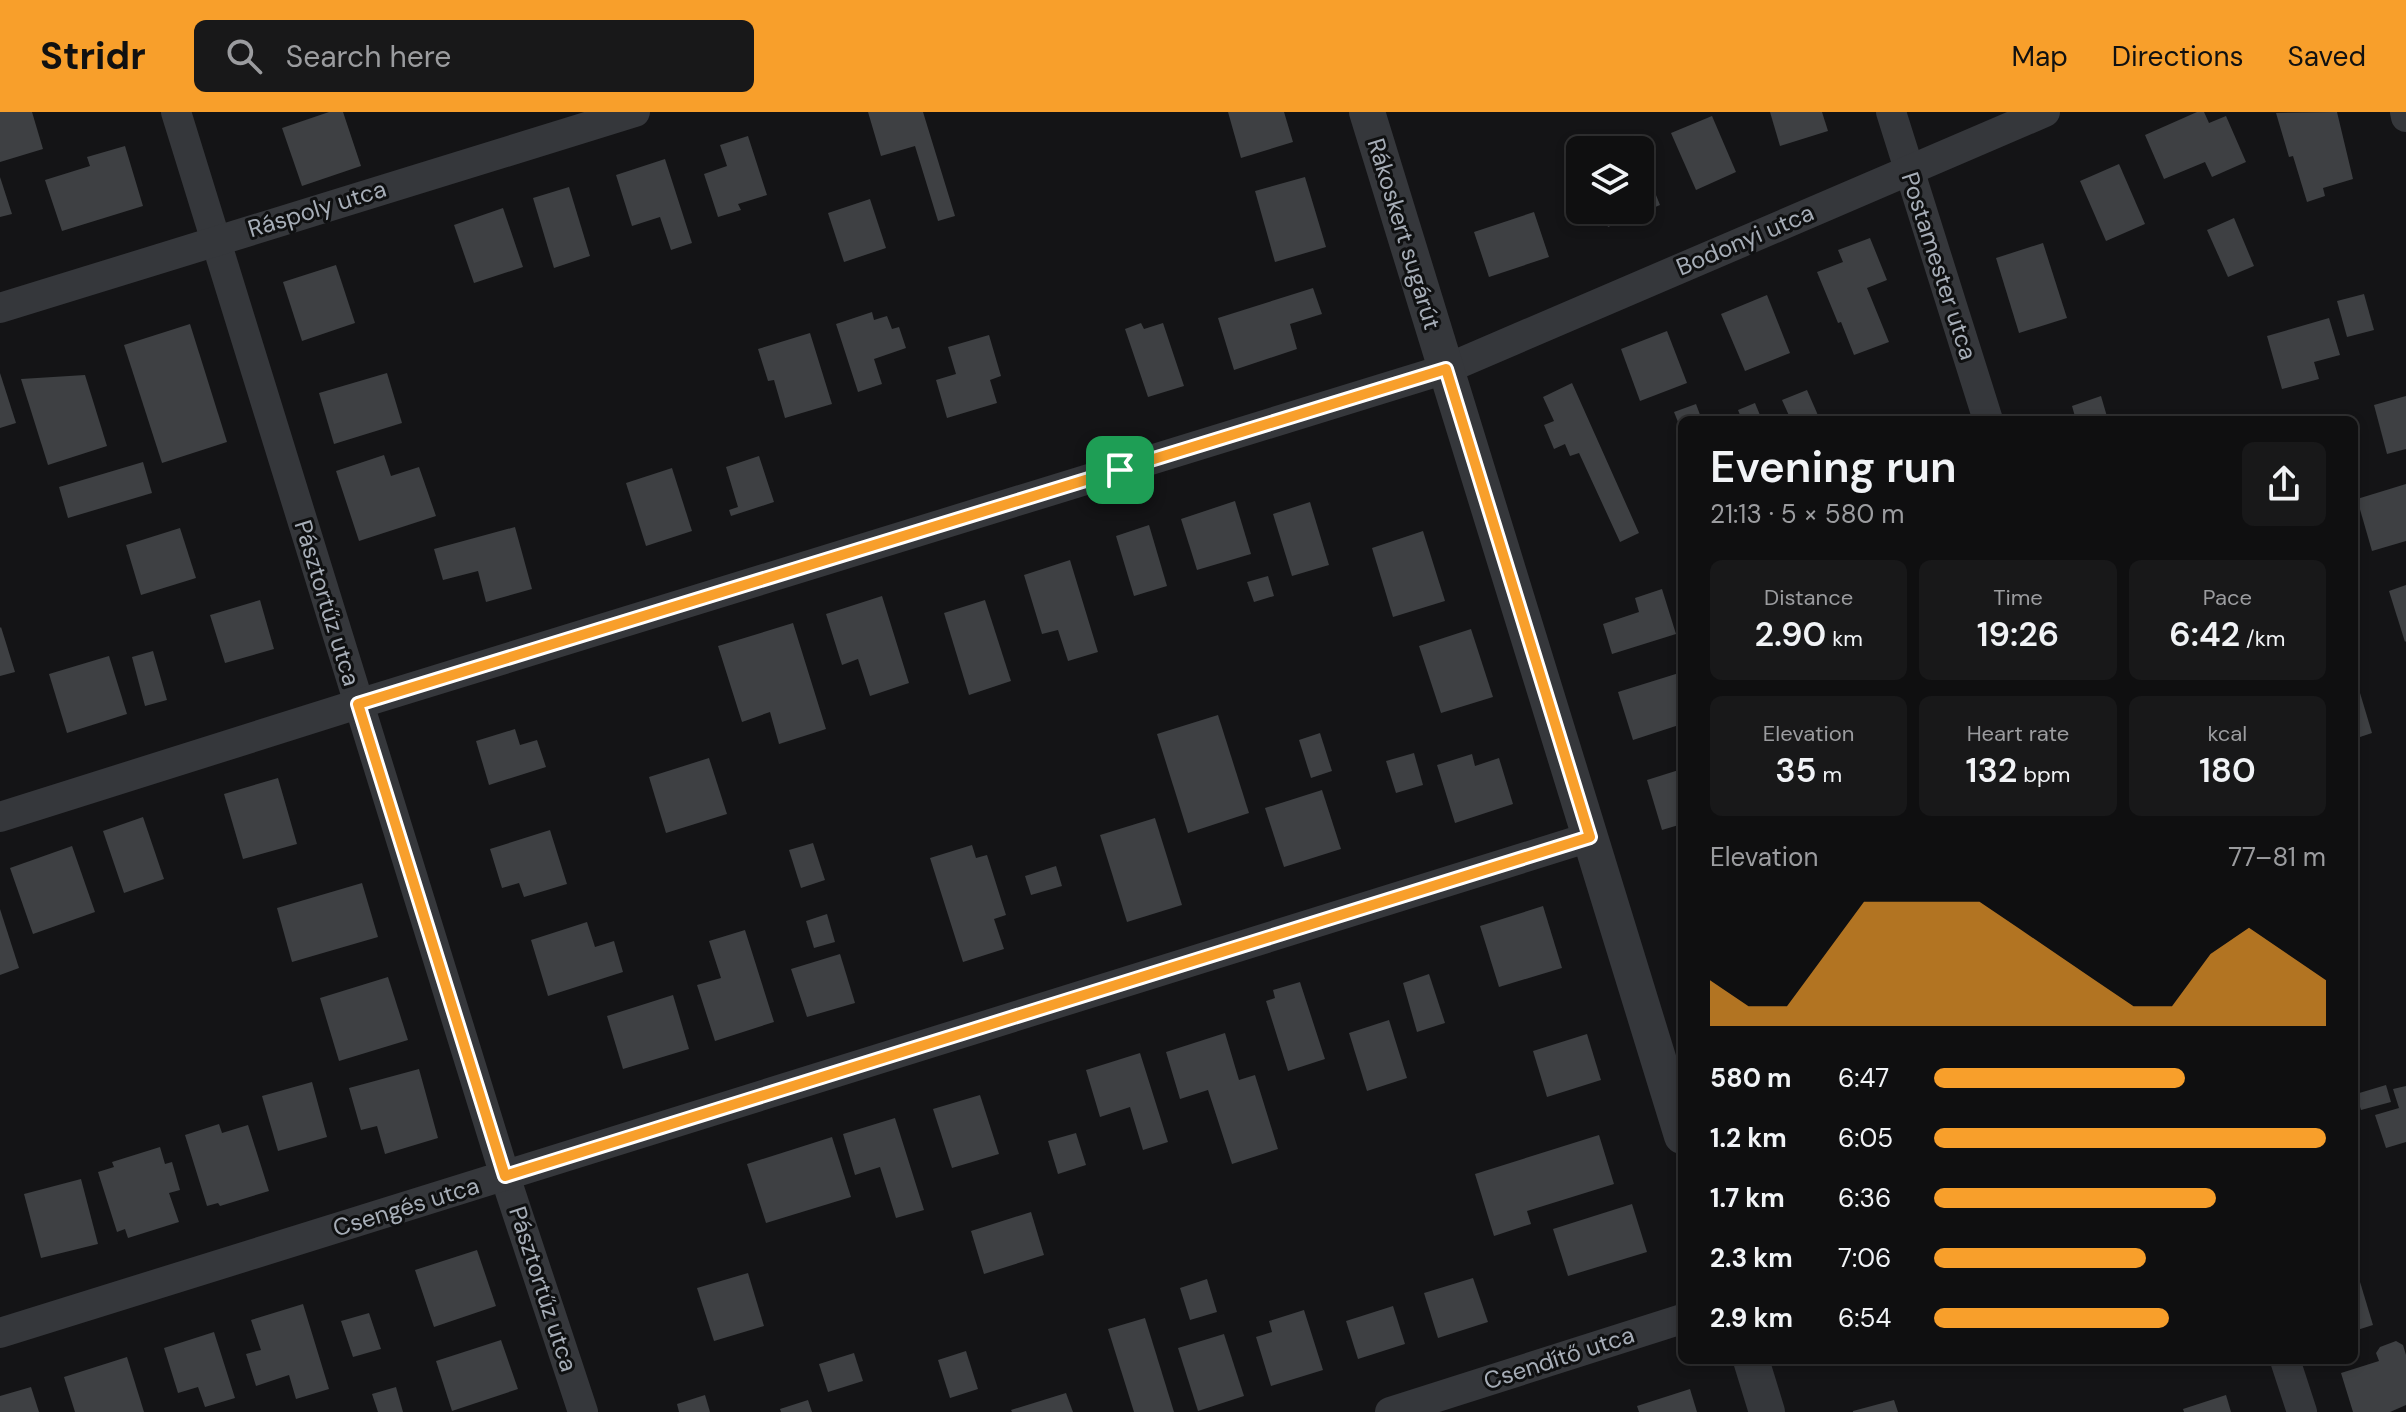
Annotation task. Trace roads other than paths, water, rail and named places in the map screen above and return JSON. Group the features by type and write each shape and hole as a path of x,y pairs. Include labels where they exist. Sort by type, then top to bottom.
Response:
{"street":[{"name":"Pásztortűz utca","path":"176,112 505,1176 583,1412"},
{"name":"Ráspoly utca","path":"0,308 635,112"},
{"name":"Rákoskert sugárút","path":"1367,112 1678,1123"},
{"name":"Postamester utca","path":"1891,112 1987,416"},
{"name":"Bodonyi utca","path":"0,817 1446,369 2045,112"},
{"name":"Csengés utca","path":"0,1333 1590,837"},
{"name":"Csendítő utca","path":"1390,1412 1678,1320"},
{"path":"1752,1364 1767,1412"},
{"path":"2286,1364 2302,1412"}]}
